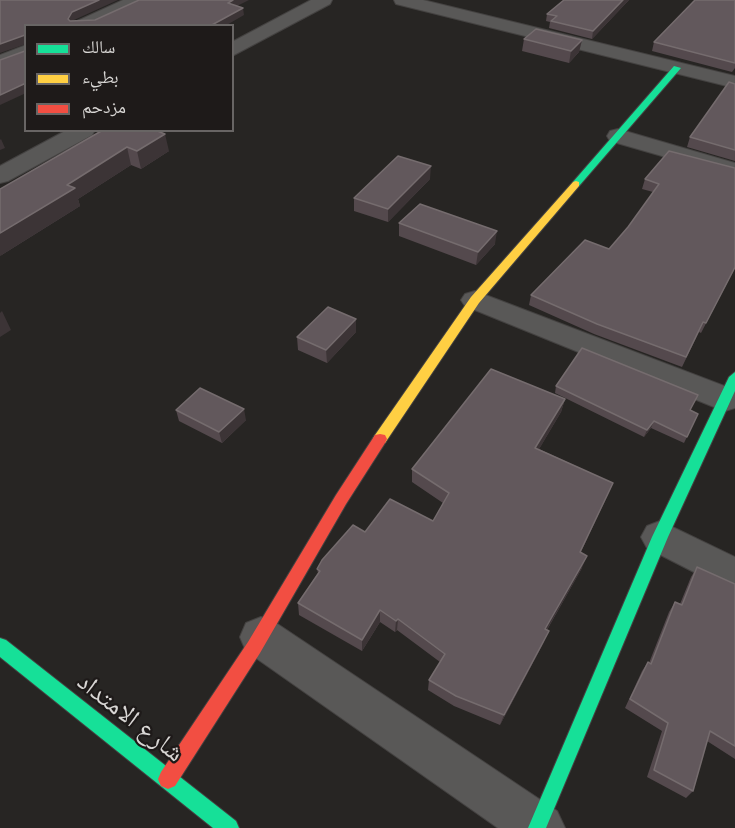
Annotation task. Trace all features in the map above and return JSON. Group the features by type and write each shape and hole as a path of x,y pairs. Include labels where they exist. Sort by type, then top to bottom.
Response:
{"street":[{"path":"85,24 137,0"},
{"path":"234,49 324,0"},
{"path":"402,0 735,82"},
{"path":"95,3 116,9"},
{"path":"0,62 24,52"},
{"path":"168,779 261,637 315,547 348,485 475,300 677,68"},
{"path":"0,176 80,132"},
{"path":"618,136 735,170"},
{"path":"261,637 539,827 660,537 730,388 475,300"},
{"path":"660,537 735,576"},
{"name":"شارع الامتداد","path":"0,646 230,828"}],"building":[{"path":"0,0 99,0 72,12 68,19 70,21 95,20 139,0 233,0 228,3 243,8 214,24 24,24 24,35 0,44"},
{"path":"564,0 623,0 593,31 551,21 557,16 547,14"},
{"path":"695,0 735,0 735,63 654,42"},
{"path":"536,29 582,40 571,51 524,39"},
{"path":"24,51 24,84 0,95 0,60"},
{"path":"729,82 735,84 735,150 690,137"},
{"path":"100,132 160,132 165,134 137,151 127,147 67,185 75,188 0,233 0,189"},
{"path":"669,151 735,168 735,267 706,323 703,322 686,357 597,324 531,295 585,240 609,249 659,184 645,179"},
{"path":"398,156 431,166 388,209 354,198"},
{"path":"420,204 497,231 478,252 399,223"},
{"path":"328,307 356,319 326,350 297,337"},
{"path":"582,348 698,395 690,410 698,414 687,437 654,421 647,430 556,386"},
{"path":"491,369 565,399 535,448 613,483 580,552 587,556 545,629 549,631 504,715 456,696 429,680 445,654 398,619 396,621 380,610 362,640 298,603 320,571 317,569 322,560 353,525 365,532 390,499 433,521 449,493 412,469"},
{"path":"200,388 244,409 219,432 176,410"},
{"path":"697,567 735,584 735,746 710,731 693,791 654,770 668,723 630,699 648,662 651,664 675,602 682,605"}],"traffic: fast":[{"path":"576,184 677,68"},
{"path":"537,826 660,537 735,377"},
{"path":"0,646 229,828"}],"traffic: slow":[{"path":"380,439 475,300 576,184"}],"traffic: jam":[{"path":"168,779 254,648 341,500 380,439"}]}
